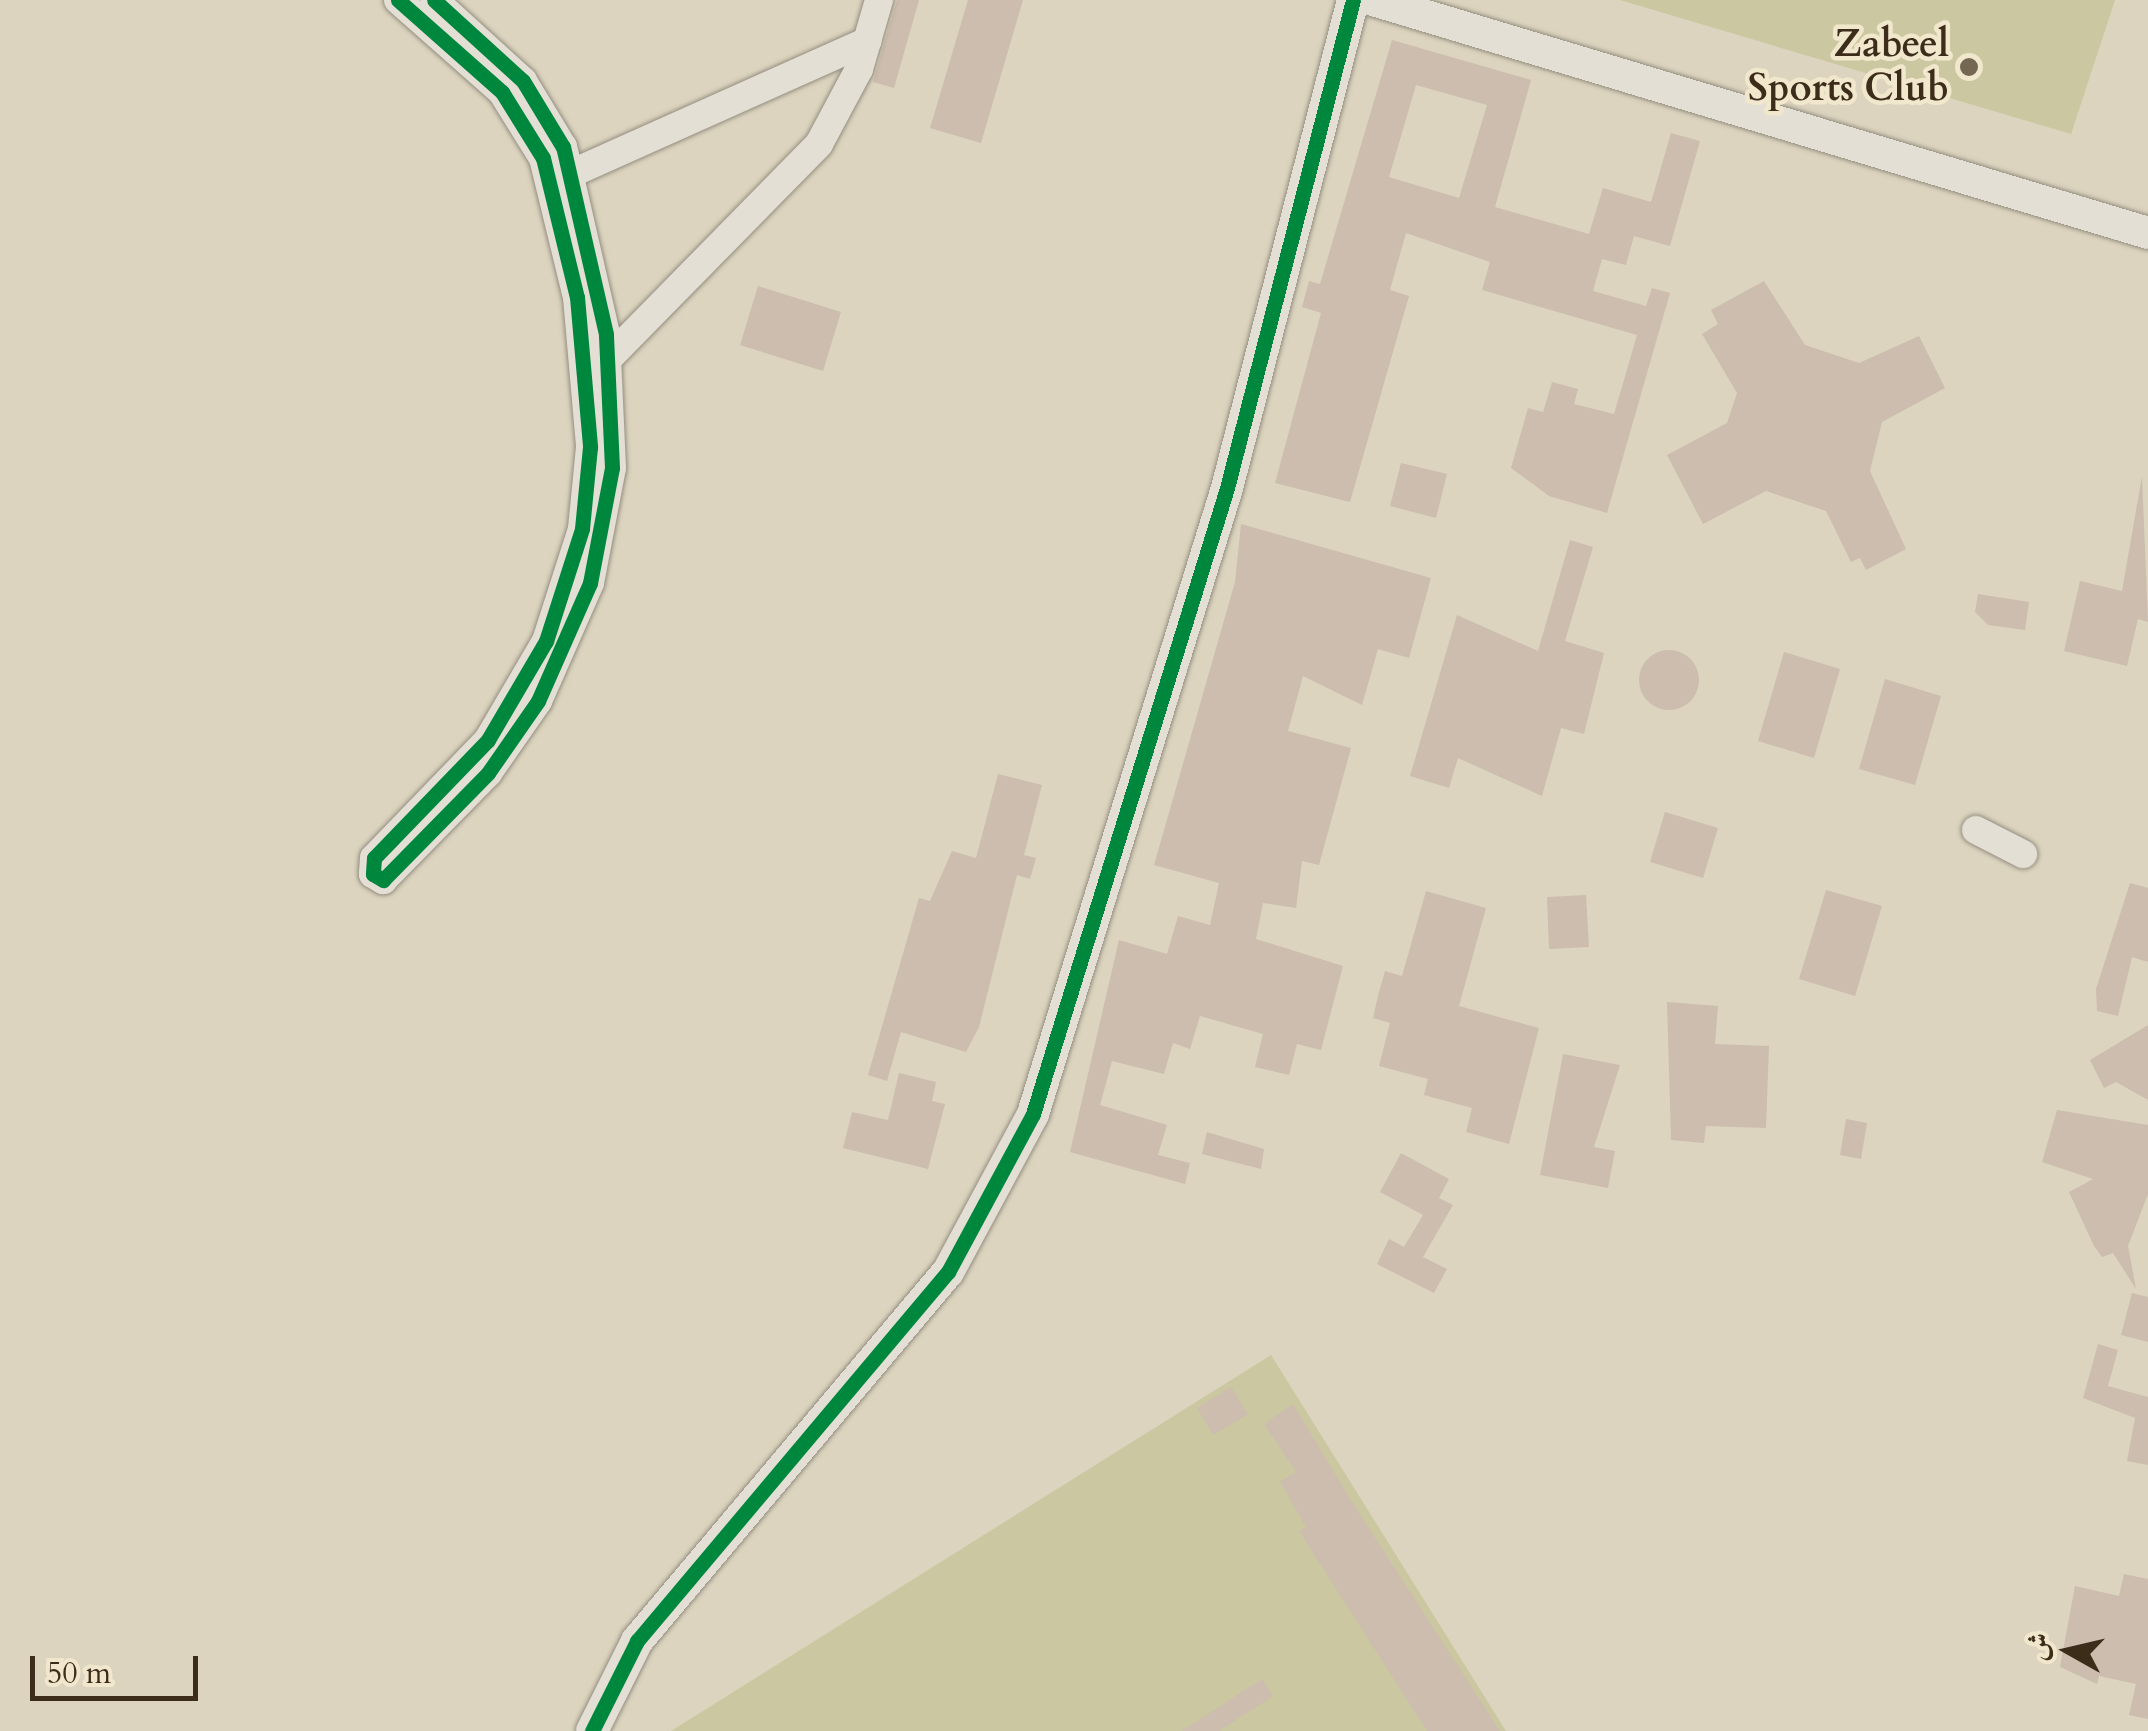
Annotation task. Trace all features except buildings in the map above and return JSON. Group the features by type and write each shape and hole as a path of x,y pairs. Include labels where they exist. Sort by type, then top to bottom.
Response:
{"street":[{"path":"398,0 528,108"},
{"path":"434,0 528,108 562,178 610,358 608,499 558,663 488,773 393,874 377,878 374,858 464,770 546,641 582,529 587,380 562,178"},
{"path":"587,380 810,156 868,41 879,0"},
{"path":"592,1731 638,1640 948,1272 1027,1127 1222,504 1353,0"},
{"path":"1373,0 2148,233"},
{"path":"562,178 868,41"},
{"path":"1976,830 2023,854"}],"shaded area":[{"name":"Zabeel Sports Club","path":"1620,0 2115,0 2071,134"},
{"path":"1271,1355 1506,1731 671,1731"}],"cycle path":[{"path":"398,0 502,92 543,158 577,297 590,447 582,529 546,641 488,740 374,858 373,874 383,880 488,773 538,701 590,583 612,468 606,334 563,147 523,81 434,0"},
{"path":"592,1731 637,1641 948,1272 1033,1114 1227,488 1353,0"}],"place":[{"name":"Zabeel Sports Club","path":"1969,67"}]}
